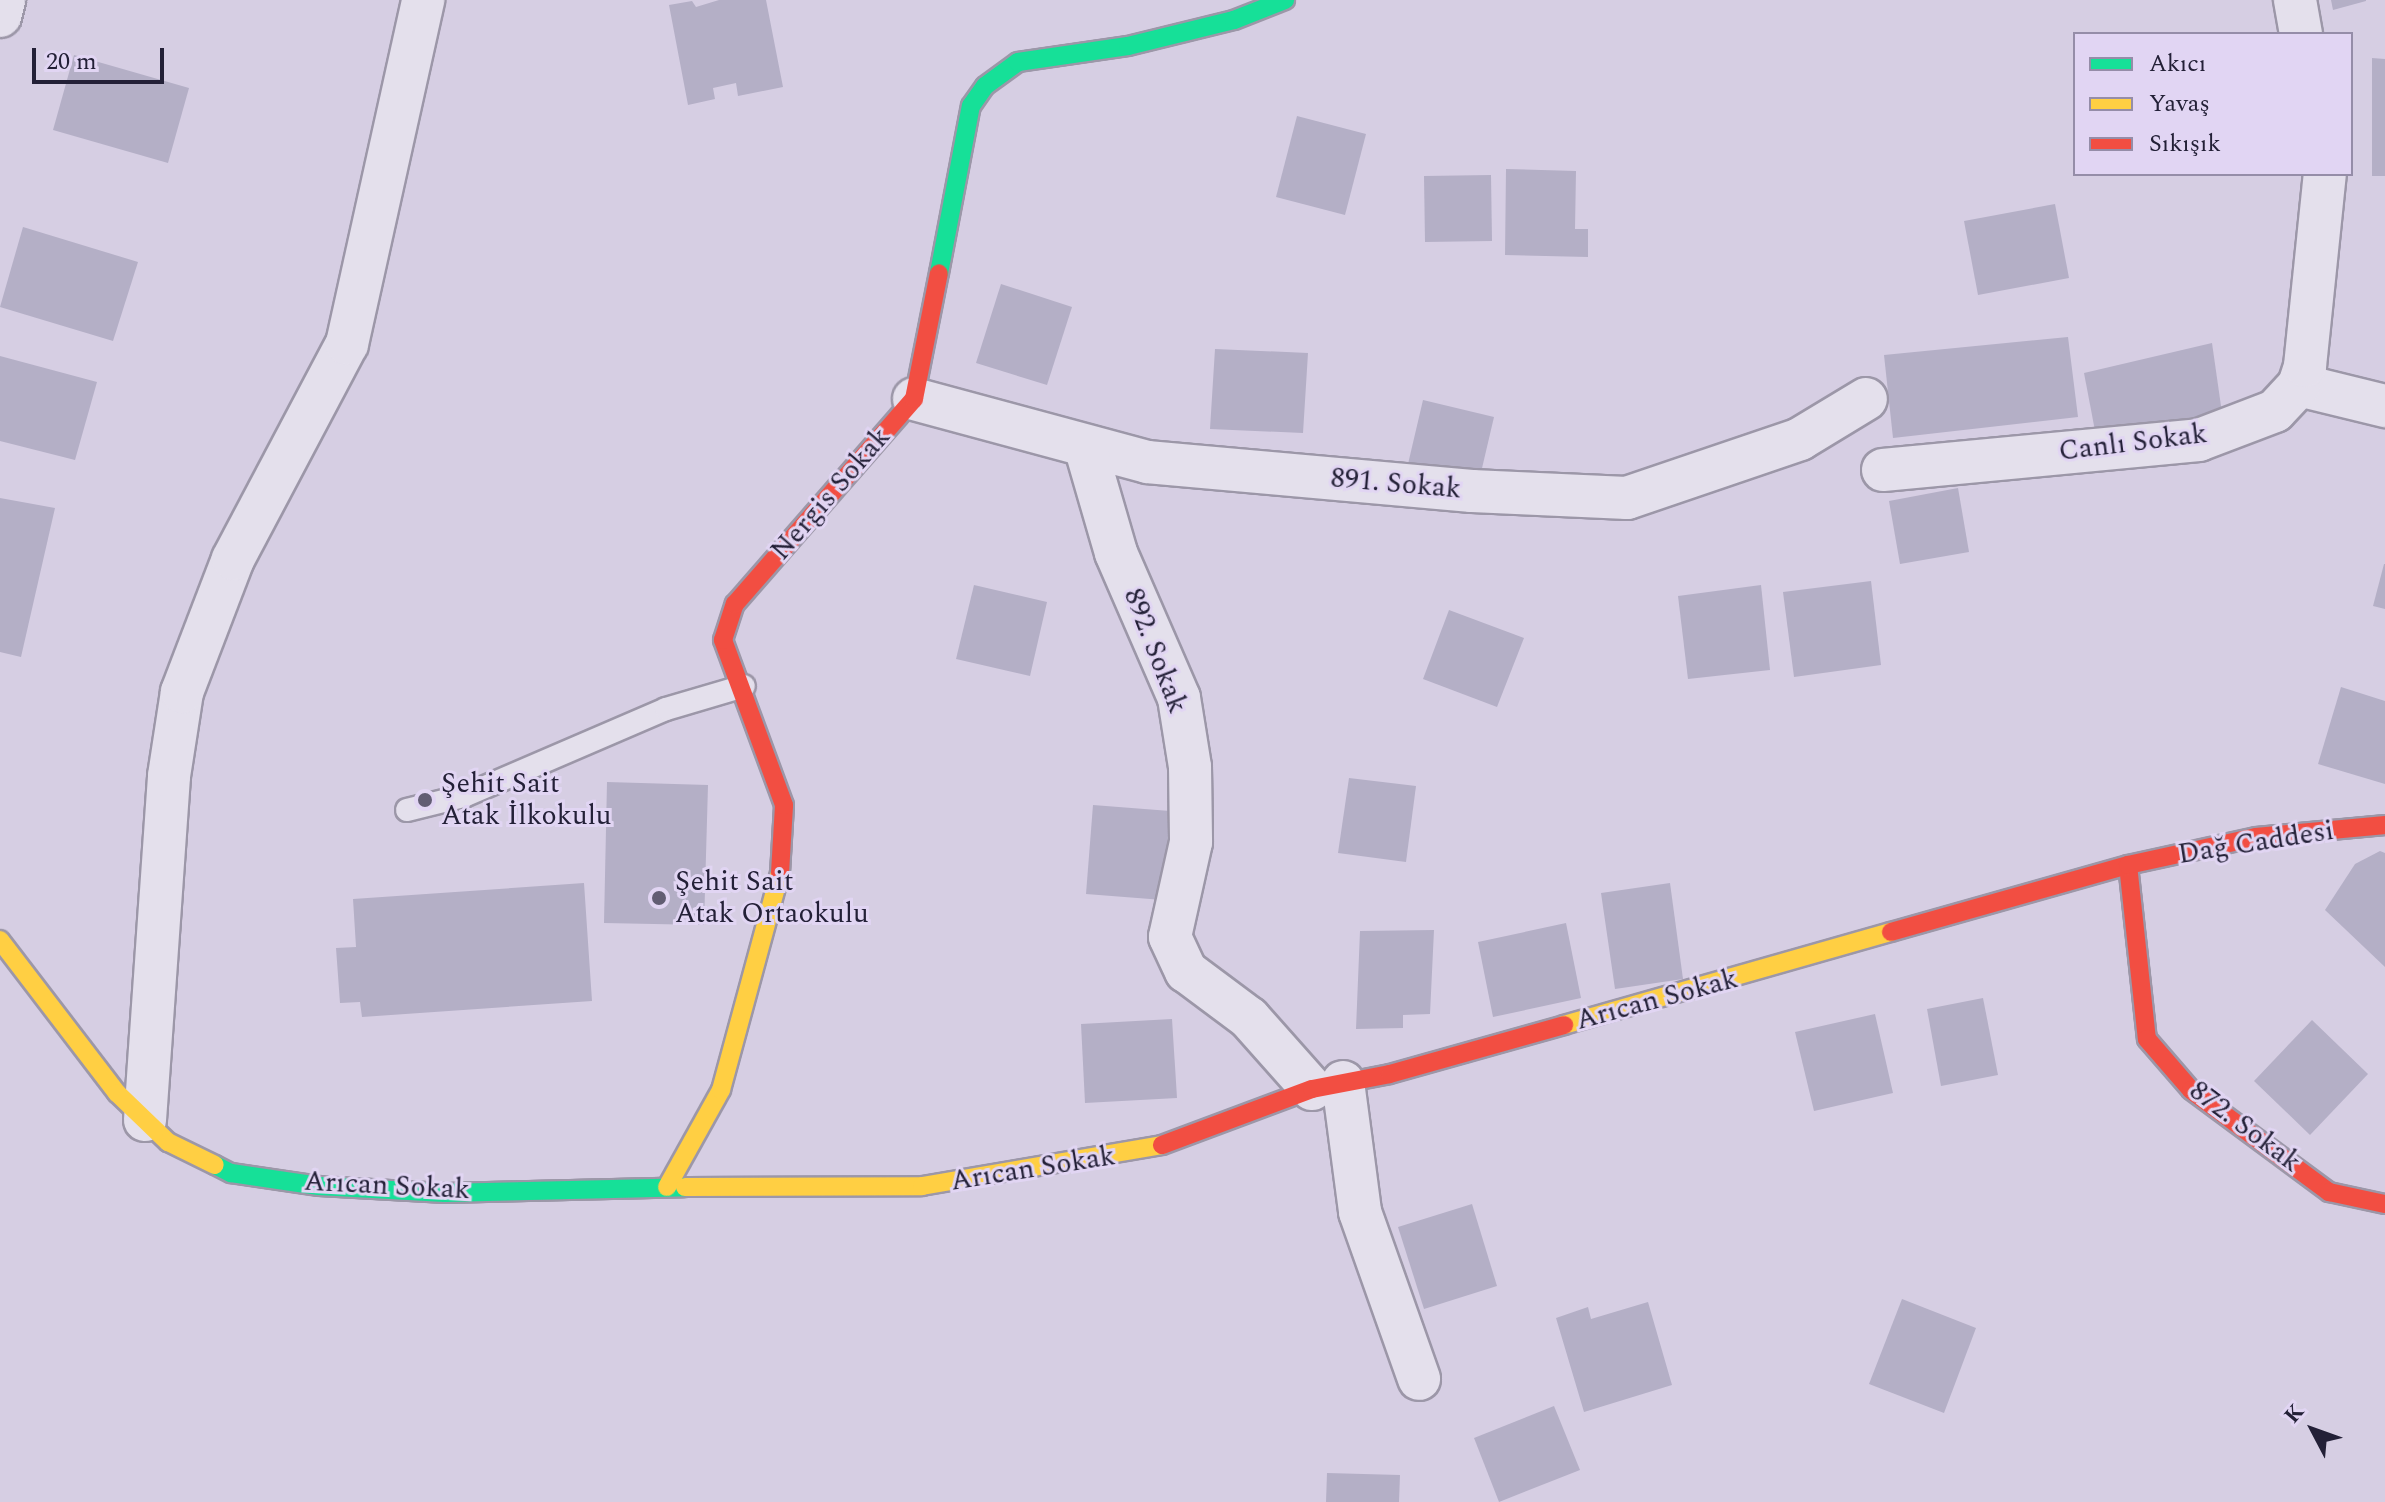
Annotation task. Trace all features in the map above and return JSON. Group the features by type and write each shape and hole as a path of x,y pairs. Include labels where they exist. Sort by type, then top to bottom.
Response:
{"street":[{"path":"0,16 4,0"},
{"path":"145,1120 169,776 182,692 233,559 347,344 423,0"},
{"path":"914,399 971,106 985,86 1018,62 1128,46 1234,20 1285,0"},
{"path":"2295,0 2301,32"},
{"path":"2325,176 2299,385 2385,406"},
{"name":"Canlı Sokak","path":"1883,470 2199,440 2275,411 2299,385"},
{"name":"891. Sokak","path":"914,399 1147,462 1472,491 1627,498 1800,439 1866,399"},
{"name":"Nergis Sokak","path":"667,1187 721,1090 783,861 784,805 744,686 723,640 735,604 914,399"},
{"name":"892. Sokak","path":"1085,446 1116,553 1179,698 1190,767 1191,842 1170,937 1186,971 1249,1018 1328,1086"},
{"name":"Dağ Caddesi","path":"2128,865 2256,837 2385,825"},
{"name":"Arıcan Sokak","path":"0,940 117,1093 168,1142 231,1173 319,1186 445,1193 938,1184 1143,1152 1328,1086 1690,991 2128,865"},
{"name":"872. Sokak","path":"2128,865 2147,1039 2191,1090 2329,1192 2385,1204"},
{"path":"1328,1086 1360,1212 1419,1379"}],"lane":[{"path":"407,810 464,796 666,709 744,686"}],"building":[{"path":"719,0 766,0 783,87 738,96 736,83 713,88 715,99 688,105 669,5 692,1 696,7"},
{"path":"2331,0 2366,0 2366,1 2333,10"},
{"path":"74,55 189,88 168,163 53,130"},
{"path":"2372,58 2385,59 2385,176 2372,176"},
{"path":"1297,116 1366,134 1345,215 1276,197"},
{"path":"1506,169 1576,171 1575,229 1588,229 1588,257 1505,255"},
{"path":"1491,175 1492,241 1425,242 1424,176"},
{"path":"2055,204 2069,278 1978,295 1964,221"},
{"path":"23,227 138,262 113,341 0,307"},
{"path":"1001,284 1072,307 1047,385 976,363"},
{"path":"2068,337 2078,417 1893,438 1884,355"},
{"path":"2212,343 2222,413 2096,436 2084,373"},
{"path":"1215,349 1308,353 1303,433 1210,429"},
{"path":"0,356 97,382 75,460 0,441"},
{"path":"1423,400 1494,417 1479,481 1408,464"},
{"path":"1958,488 1969,552 1900,564 1889,501"},
{"path":"0,498 55,508 21,657 0,652"},
{"path":"2385,564 2385,609 2373,606"},
{"path":"1871,581 1881,665 1794,677 1783,592"},
{"path":"974,585 1047,602 1030,676 956,659"},
{"path":"1761,585 1770,670 1688,679 1678,596"},
{"path":"1449,610 1524,638 1497,707 1423,679"},
{"path":"2341,687 2385,701 2385,784 2318,764"},
{"path":"1349,778 1416,786 1406,862 1338,853"},
{"path":"607,782 708,785 704,925 604,923"},
{"path":"1093,805 1170,811 1163,900 1086,894"},
{"path":"2380,851 2385,853 2385,967 2325,910 2355,864"},
{"path":"584,883 592,1001 362,1017 360,1002 340,1003 336,948 356,947 353,899"},
{"path":"1670,883 1683,979 1615,989 1601,893"},
{"path":"1566,923 1581,998 1493,1017 1478,942"},
{"path":"1434,930 1430,1014 1403,1015 1403,1028 1356,1029 1360,931"},
{"path":"1983,998 1998,1075 1941,1086 1927,1009"},
{"path":"1875,1014 1893,1093 1814,1111 1795,1032"},
{"path":"1172,1019 1177,1098 1085,1103 1081,1024"},
{"path":"2312,1020 2368,1074 2310,1135 2254,1081"},
{"path":"1472,1204 1497,1286 1424,1309 1398,1227"},
{"path":"1902,1299 1976,1328 1944,1413 1869,1384"},
{"path":"1648,1302 1672,1385 1584,1412 1556,1318 1588,1307 1591,1319"},
{"path":"1554,1406 1580,1470 1499,1502 1474,1438"},
{"path":"1327,1473 1400,1475 1399,1502 1326,1502"}],"traffic: fast":[{"path":"939,273 971,106 985,86 1018,62 1128,46 1234,20 1285,0"},
{"path":"215,1165 231,1173 319,1186 445,1193 685,1187"}],"traffic: slow":[{"path":"667,1187 721,1090 780,873"},
{"path":"1564,1025 1891,932"},
{"path":"0,940 117,1093 168,1142 215,1165"},
{"path":"685,1187 922,1186 1162,1145"}],"traffic: jam":[{"path":"780,873 784,805 723,640 735,604 914,399 939,273"},
{"path":"1891,932 2128,865 2256,837 2385,825"},
{"path":"2128,865 2147,1039 2191,1090 2329,1192 2385,1204"},
{"path":"1162,1145 1312,1089 1390,1074 1564,1025"}],"place":[{"name":"Şehit Sait Atak İlkokulu","path":"425,800"},
{"name":"Şehit Sait Atak Ortaokulu","path":"659,898"}]}
